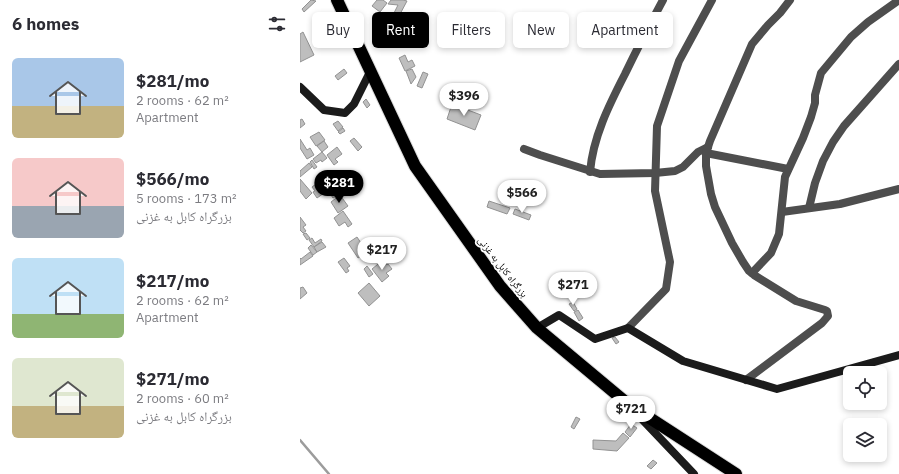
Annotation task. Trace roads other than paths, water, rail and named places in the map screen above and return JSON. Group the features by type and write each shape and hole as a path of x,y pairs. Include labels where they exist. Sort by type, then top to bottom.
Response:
{"highway":[{"name":"بزرگراه کابل به غزنی","path":"336,0 415,166 500,286 537,328 628,404 736,474"}],"street":[{"path":"590,172 597,136 645,32 663,0"},
{"path":"537,328 559,315 595,339 628,328 666,289 670,262 655,191 657,126 679,61 712,0"},
{"path":"746,380 822,323 828,316 827,311 825,310 796,301 752,273 743,262 715,207 706,166 707,150 752,44 790,0"},
{"path":"752,273 771,253 779,234 785,177 811,117 821,73 851,37 868,22 899,0"},
{"path":"809,208 815,183 823,160 833,142 844,126 899,64"},
{"path":"300,87 324,110 345,113 354,104 370,72"},
{"path":"524,149 590,172 600,174 655,173 679,169 698,152 707,150 788,169"},
{"path":"782,212 840,204 899,189"},
{"path":"628,328 683,361 777,389 899,354"},
{"path":"628,404 694,474"}],"waterway":[{"path":"300,440 329,474"}]}
